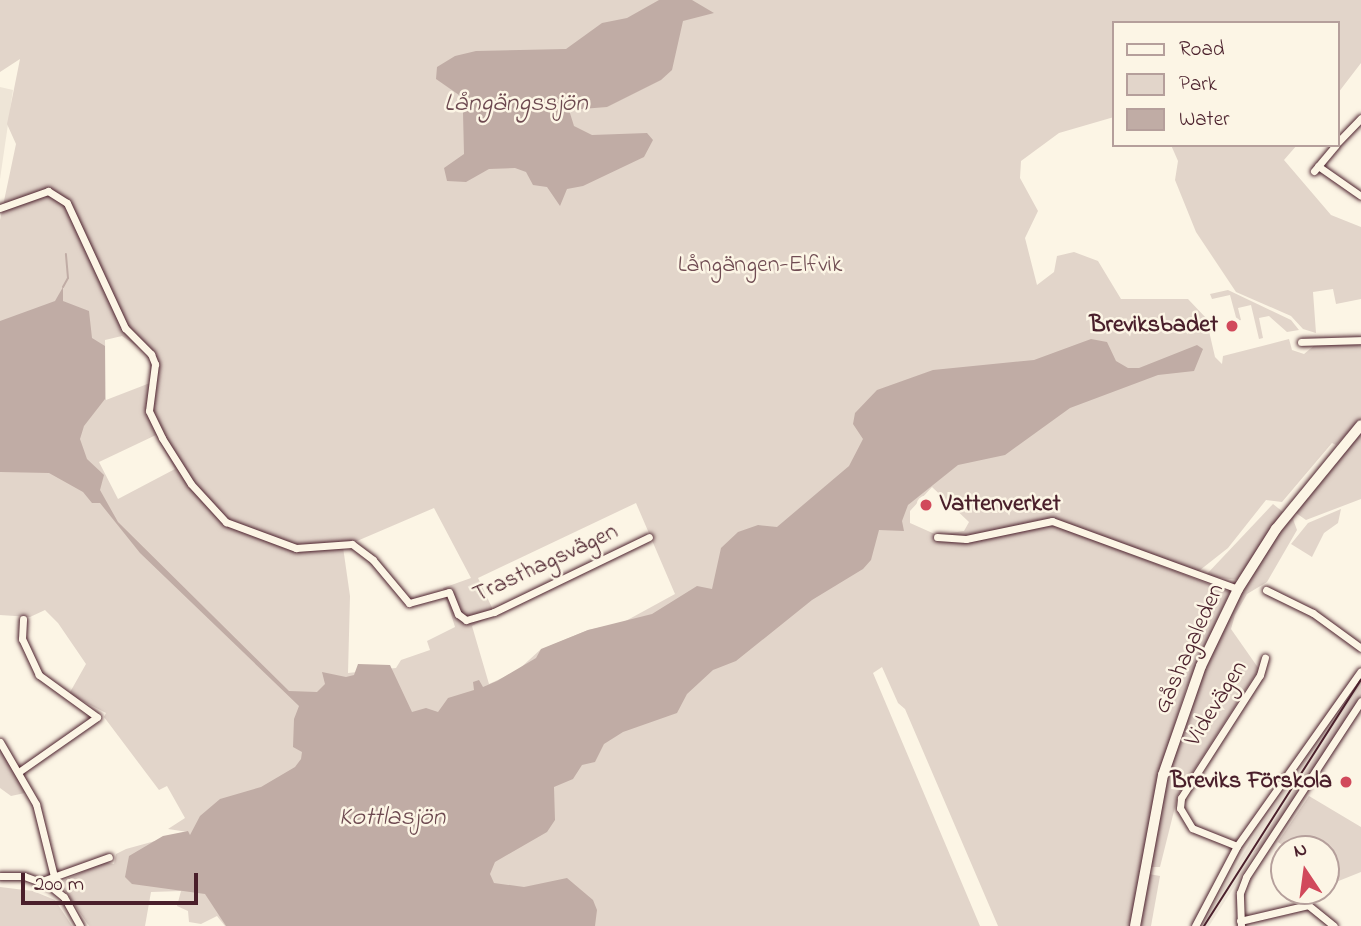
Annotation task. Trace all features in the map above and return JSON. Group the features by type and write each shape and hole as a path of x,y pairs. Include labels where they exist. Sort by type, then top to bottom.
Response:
{"main road":[{"name":"Gåshagaleden","path":"1135,926 1154,814 1174,736 1238,589 1296,501 1361,425"}],"street":[{"path":"1340,141 1361,118"},
{"path":"1334,147 1316,169 1361,196"},
{"name":"Trasthagsvägen","path":"0,208 48,191 67,203 125,328 151,354 155,364 149,411 162,438 191,484 226,522 296,548 352,544 373,561 409,603 449,592 458,614 466,620 494,612 649,537"},
{"path":"1301,342 1361,340"},
{"path":"937,537 966,539 1052,521 1238,589"},
{"path":"1266,590 1313,613 1361,648"},
{"path":"20,771 97,717 39,675 22,639 23,620"},
{"name":"Videvägen","path":"1237,846 1216,841 1192,828 1180,808 1181,797 1264,668 1265,658"},
{"path":"1195,926 1237,846 1361,671"},
{"path":"1334,926 1308,905 1240,923 1240,892 1246,877 1361,701"},
{"path":"0,742 20,771 42,820 54,877"},
{"path":"0,876 42,881 109,858"},
{"path":"42,881 64,897 80,926"}],"shaded area":[{"path":"0,87 13,90 0,179"},
{"path":"1361,677 1361,686 1345,713 1209,926 1201,926 1254,836"}],"green space":[{"name":"Långängen-Elfvik","path":"0,0 1361,0 1361,63 1340,90 1340,21 1112,21 1112,118 1059,133 1021,161 1020,178 1038,211 1025,238 1037,285 1054,272 1057,256 1074,252 1098,261 1121,299 1188,299 1206,318 1215,357 1222,364 1223,356 1289,339 1292,350 1304,354 1316,344 1361,345 1361,419 1336,445 1332,443 1282,502 1266,500 1228,548 1195,574 1059,527 1230,592 1186,689 1160,771 1130,926 998,926 905,709 898,703 882,667 873,673 980,926 225,926 217,916 201,924 189,922 188,911 177,906 181,891 151,892 145,926 89,926 57,879 63,881 104,862 114,864 116,854 126,849 188,832 168,829 185,818 167,786 159,790 104,717 106,713 69,694 86,664 58,623 45,610 30,617 0,615 0,220 16,144 7,124 20,59 0,72","holes":["122,336 150,355 150,383 106,400 105,340","156,435 175,469 118,499 99,462","932,487 969,522 964,531 937,535 910,523 910,511","636,503 675,594 622,623 588,630 540,650 517,671 489,684 472,626 495,614 478,578","434,508 471,578 443,588 455,627 427,641 430,650 401,660 396,668 348,673 350,596 343,547"]},
{"path":"1172,147 1295,147 1284,160 1331,215 1361,227 1361,299 1336,304 1333,289 1313,292 1316,333 1303,329 1291,316 1236,292 1196,232 1175,180 1178,161"},
{"path":"1228,290 1291,320 1299,330 1287,332 1269,316 1259,318 1263,338 1259,339 1251,305 1238,308 1241,320 1237,321 1230,295 1212,299 1210,294"},
{"path":"1361,431 1361,499 1306,520 1296,513 1293,519 1297,530 1267,582 1247,594 1235,615 1231,629 1259,669 1178,795 1160,867 1150,867 1169,768 1200,677 1236,600 1289,517"},
{"path":"1273,504 1283,512 1238,580 1205,576"},
{"path":"1341,509 1338,523 1324,533 1312,557 1291,544 1308,523"},
{"path":"1361,686 1361,696 1262,847 1253,853"},
{"path":"0,745 17,771 25,793 11,796 0,788"},
{"path":"1309,796 1361,827 1361,872 1340,880 1340,835 1283,835"},
{"path":"1149,874 1160,876 1151,926 1141,926"},
{"path":"0,887 33,891 55,900 72,926 0,926"}],"water":[{"name":"Långängssjön","path":"659,0 692,0 714,13 683,21 672,70 661,80 607,107 569,110 574,126 592,135 647,133 653,140 644,157 583,186 567,189 560,206 547,187 533,185 526,172 515,168 489,169 466,182 447,181 444,168 464,154 463,113 459,95 436,79 437,67 455,56 476,51 566,49 602,23 627,18"},
{"name":"Kottlasjön","path":"63,287 63,301 89,311 92,338 105,346 105,399 84,426 80,439 87,459 104,475 100,490 118,522 289,691 317,692 325,684 322,672 346,677 354,675 358,664 390,665 412,712 426,708 438,712 448,698 474,690 473,682 479,680 483,687 497,681 536,658 541,649 588,630 652,614 697,586 712,589 721,548 738,532 758,525 777,527 849,466 863,439 853,424 855,413 877,390 933,370 1034,360 1091,339 1107,342 1116,361 1128,368 1139,368 1197,345 1203,349 1194,371 1158,375 1070,408 1005,455 958,465 908,505 902,521 904,531 879,530 871,560 863,569 812,600 736,661 713,670 687,694 677,713 623,732 604,744 595,762 582,765 573,779 554,787 555,820 547,832 495,862 490,874 494,883 524,887 567,878 593,900 597,910 595,926 226,926 205,894 132,884 125,877 129,856 163,836 188,831 190,835 200,816 220,799 261,787 295,767 302,752 293,747 294,719 299,706 140,553 100,503 92,503 83,492 49,473 0,472 0,321 55,301"}],"waterway":[{"path":"63,287 68,278 66,254"}],"tram line":[{"path":"1204,926 1361,680"}],"place":[{"name":"Breviksbadet","path":"1232,326"},
{"name":"Vattenverket","path":"926,505"},
{"name":"Breviks Förskola","path":"1346,782"}]}
